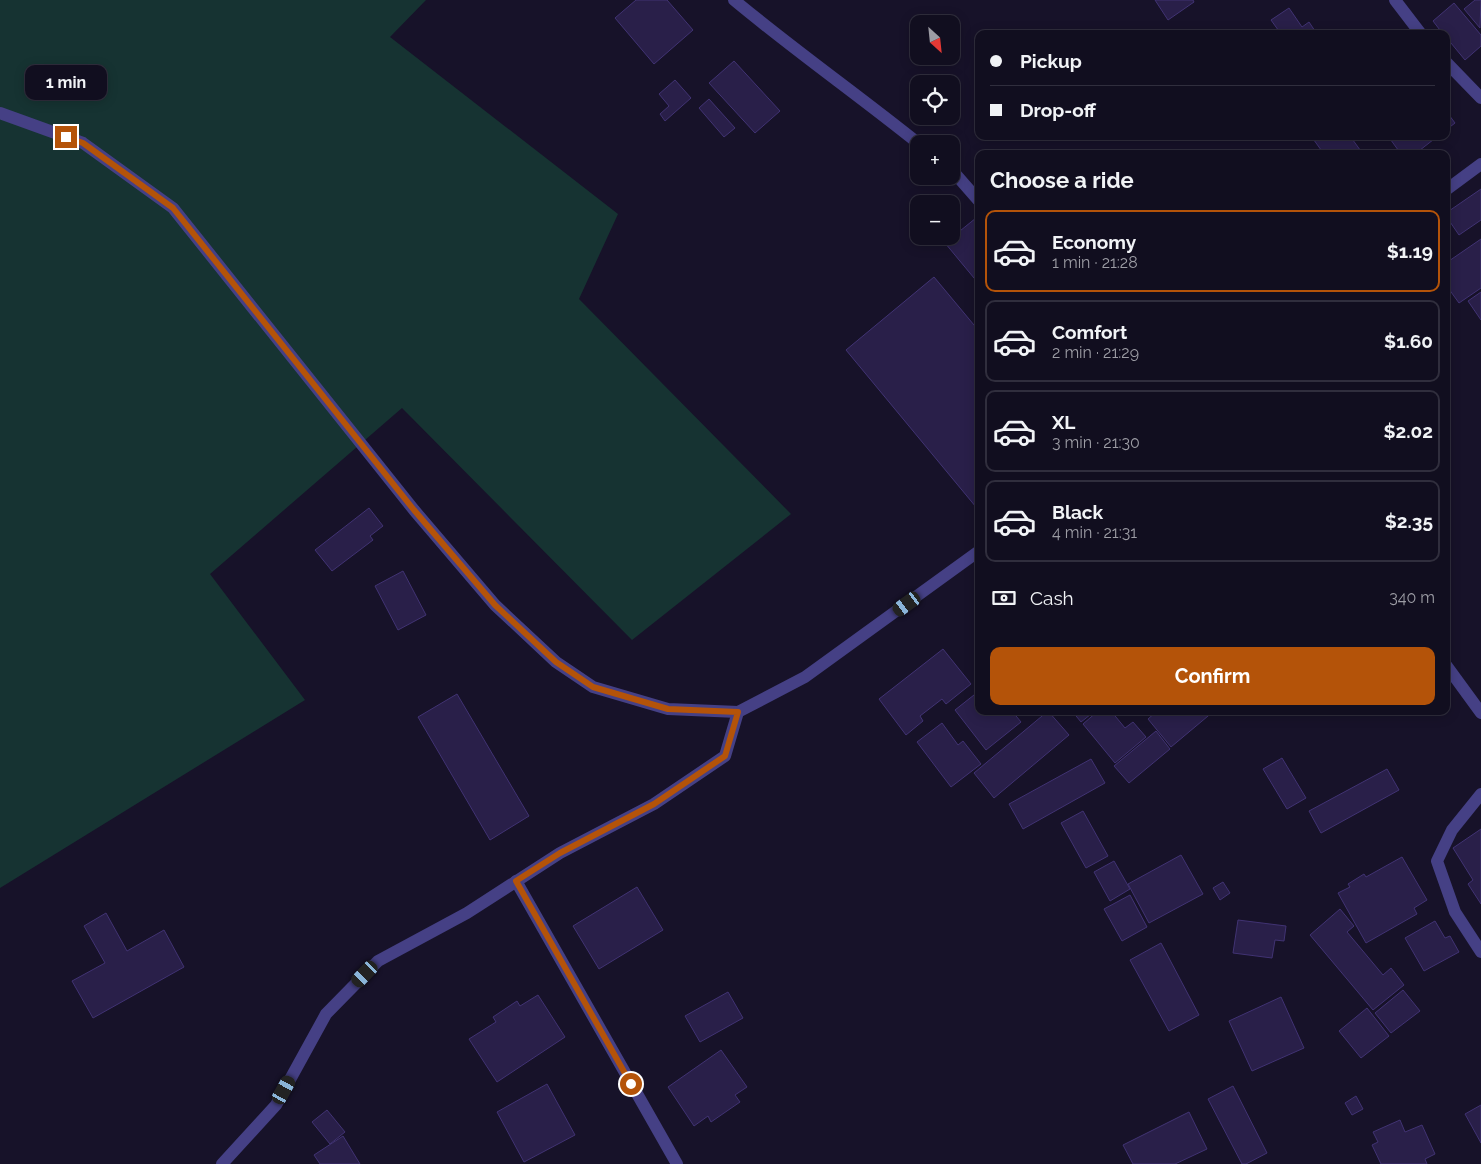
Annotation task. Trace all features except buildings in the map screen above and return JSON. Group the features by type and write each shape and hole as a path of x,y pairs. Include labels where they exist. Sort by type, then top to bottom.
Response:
{"street":[{"path":"734,0 774,34 867,102 910,137"},
{"path":"1395,0 1417,30"},
{"path":"1450,66 1481,98"},
{"path":"0,113 83,143 173,208 414,510 495,605 556,662 593,687 668,709 738,712 805,677 975,554"},
{"path":"1450,187 1481,164"},
{"path":"960,179 975,196"},
{"path":"1450,670 1481,713"},
{"path":"222,1164 276,1105 326,1014 378,961 467,913 560,853 654,804 725,756 738,712"},
{"path":"1481,794 1452,830 1437,861 1455,912 1481,952"},
{"path":"516,881 677,1164"}],"green space":[{"path":"0,0 426,0 390,37 618,214 579,299 791,514 632,640 402,408 210,574 305,700 0,888"}],"route":[{"path":"66,137 83,143 173,208 414,510 495,605 556,662 593,687 668,709 738,712 725,756 654,804 560,853 516,881 631,1084"}]}
